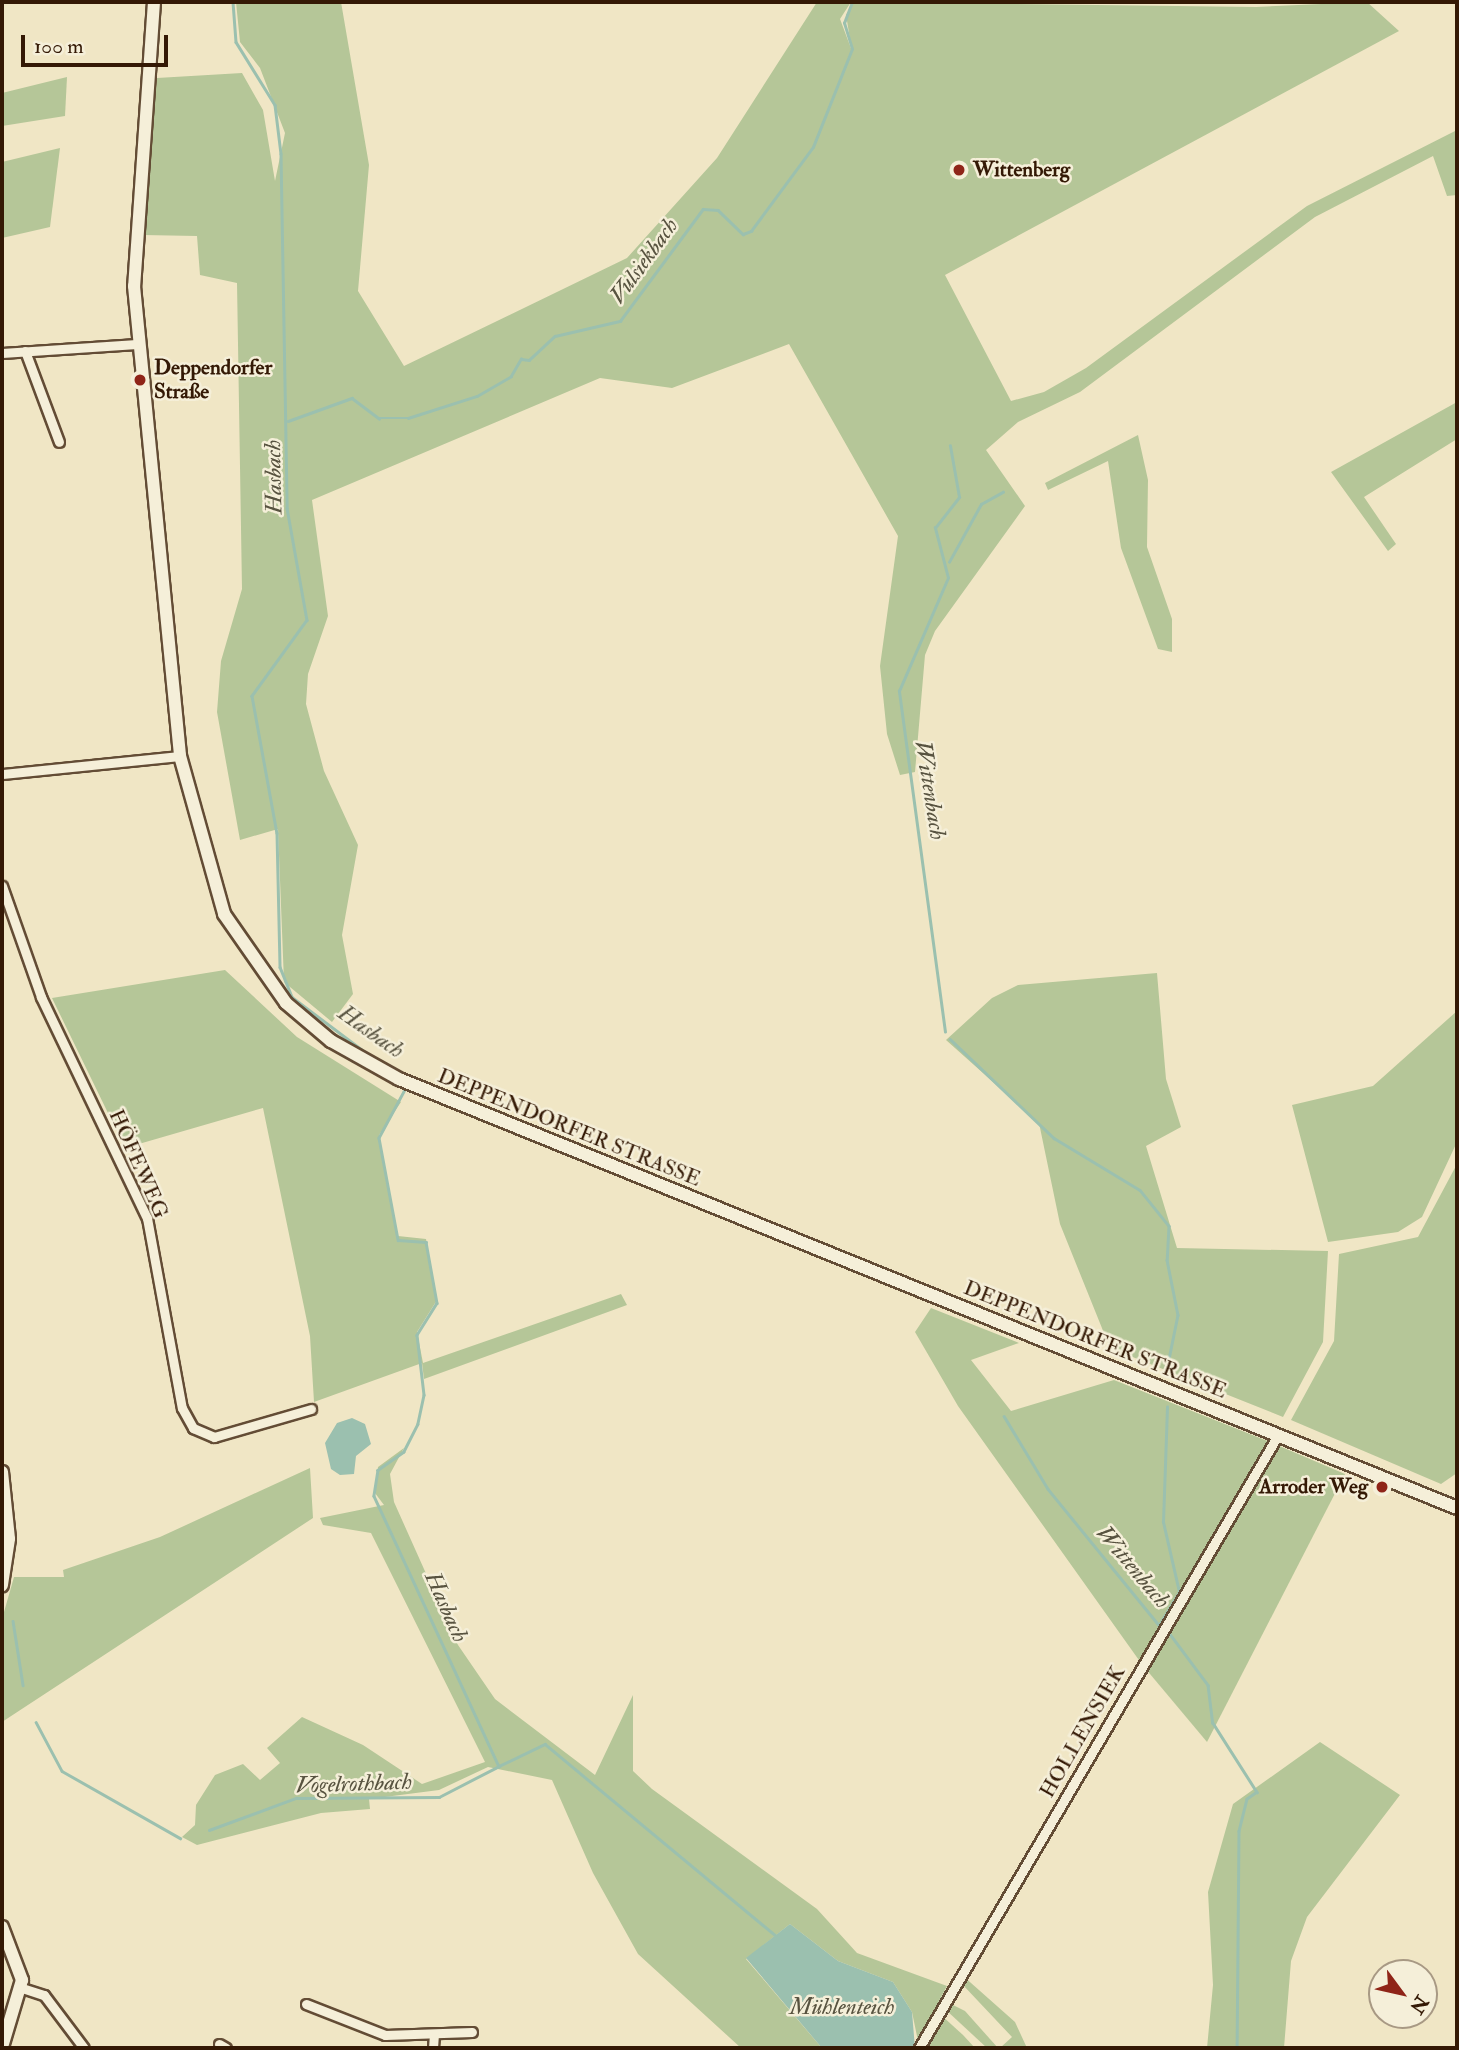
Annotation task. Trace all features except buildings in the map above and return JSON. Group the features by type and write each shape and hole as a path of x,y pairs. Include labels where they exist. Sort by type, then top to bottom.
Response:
{"street":[{"name":"DEPPENDORFER STRASSE","path":"154,2 135,224 136,344 180,756 209,873 234,936 309,1024 399,1079 1457,1507"},
{"path":"2,353 136,344"},
{"path":"25,351 59,442"},
{"path":"2,774 180,756"},
{"name":"HÖFEWEG","path":"2,886 41,997 147,1218 182,1408 193,1428 214,1437 311,1409"},
{"name":"HOLLENSIEK","path":"919,2048 1278,1435"},
{"path":"2,1472 9,1539 2,1585"},
{"path":"2,1927 18,1961 22,1988 2,2047"},
{"path":"22,1988 44,1995 84,2048"},
{"path":"306,2004 385,2035 472,2032"},
{"path":"433,2048 434,2034"}],"shaded area":[{"path":"236,2 341,2 369,165 358,291 404,366 627,258 717,158 817,2 851,2 840,19 852,51 846,15 854,2 1256,7 1367,2 1399,31 945,275 1011,401 1044,392 1086,368 1307,206 1457,130 1457,195 1447,196 1433,156 1315,217 1080,392 1018,422 986,450 1025,506 935,631 925,655 915,772 900,775 887,734 880,666 898,536 789,344 672,388 600,378 312,500 328,616 308,674 306,704 324,771 358,845 342,935 353,994 332,1022 284,982 278,829 240,840 217,712 221,661 242,589 237,283 200,275 197,236 143,235 157,78 242,73 263,110 275,181 285,133 260,68 240,42"},
{"path":"67,77 65,116 2,126 2,93"},
{"path":"60,148 50,227 2,238 2,162"},
{"path":"1457,402 1457,439 1364,497 1396,544 1388,551 1331,472"},
{"path":"1138,435 1148,480 1147,547 1172,619 1172,652 1158,649 1121,548 1108,461 1048,490 1045,483"},
{"path":"225,970 297,1037 401,1102 379,1135 398,1236 426,1239 437,1300 417,1332 423,1363 621,1294 627,1305 424,1379 422,1363 314,1402 310,1336 263,1108 125,1148 52,998"},
{"path":"1157,973 1166,1079 1181,1127 1146,1146 1177,1248 1328,1251 1323,1342 1283,1417 1110,1348 1060,1224 1039,1123 946,1040 992,998 1018,985"},
{"path":"1457,1011 1457,1142 1422,1217 1398,1232 1328,1242 1292,1105 1373,1086"},
{"path":"1457,1164 1457,1473 1441,1484 1291,1420 1334,1341 1339,1254 1418,1237"},
{"path":"931,1308 1019,1343 971,1360 1011,1411 1114,1380 1270,1442 1141,1663 958,1406 915,1332"},
{"path":"1277,1445 1345,1474 1207,1742 1145,1668"},
{"path":"404,1448 390,1474 394,1502 458,1645 495,1699 595,1775 633,1695 633,1771 652,1789 817,1909 857,1953 947,1986 918,2041 912,2012 893,1982 838,1961 790,1924 746,1959 821,2047 741,2048 638,1954 593,1873 552,1780 488,1767 439,1790 369,1799 370,1809 321,1813 197,1845 182,1837 195,1825 196,1805 215,1775 243,1764 260,1780 280,1763 267,1748 302,1717 363,1745 422,1784 485,1762 371,1533 323,1525 320,1518 384,1505 375,1493 378,1467"},
{"path":"310,1468 313,1518 2,1722 2,1619 14,1577 64,1577 63,1570 160,1537"},
{"path":"1320,1742 1400,1795 1307,1917 1291,1961 1284,2048 1207,2048 1213,1985 1208,1892 1233,1804"},
{"path":"962,1975 1015,2022 1027,2048 1000,2048 1012,2037 962,1984"},
{"path":"947,2002 965,2011 998,2048 987,2048 946,2010"},
{"path":"941,2015 963,2035 975,2048 921,2048"}],"water":[{"path":"352,1418 365,1424 371,1444 356,1456 354,1474 340,1475 331,1469 325,1443 337,1423"},
{"name":"Mühlenteich","path":"790,1924 838,1961 893,1982 912,2012 915,2048 821,2047 746,1958"}],"waterway":[{"name":"Hasbach","path":"233,2 236,42 275,105 281,154 287,508 307,620 252,696 277,833 280,967 292,997 373,1058"},
{"name":"Vulsiekbach","path":"288,421 352,398 379,418 408,418 477,396 511,376 521,359 529,360 555,336 620,321 703,209 718,210 743,234 751,231 813,147 852,49 844,23 852,2"},
{"name":"Wittenbach","path":"945,1032 899,691 948,578 935,528 959,497 950,446"},
{"name":"Wittenbach","path":"949,562 981,504 1003,492"},
{"name":"Wittenbach","path":"950,1039 1054,1138 1140,1190 1169,1226 1167,1260 1178,1315 1168,1364"},
{"name":"Hasbach","path":"391,1068 409,1080"},
{"name":"Hasbach","path":"407,1086 379,1138 398,1240 426,1242 437,1303 417,1335 424,1395 418,1424 404,1452 378,1470 374,1496 499,1766 545,1744 776,1936"},
{"name":"Wittenbach","path":"1004,1416 1048,1489 1159,1625 1179,1592 1163,1522 1167,1407"},
{"name":"Vogelrothbach","path":"13,1621 23,1685"},
{"name":"Wittenbach","path":"1170,1634 1208,1685 1213,1723 1257,1792 1247,1799 1239,1831 1237,2048"},
{"name":"Vogelrothbach","path":"36,1722 62,1771 180,1838"},
{"name":"Vogelrothbach","path":"209,1830 296,1798 439,1797 499,1766"}],"place":[{"name":"Wittenberg","path":"959,170"},
{"name":"Deppendorfer Straße","path":"140,380"},
{"name":"Arroder Weg","path":"1382,1487"}]}
